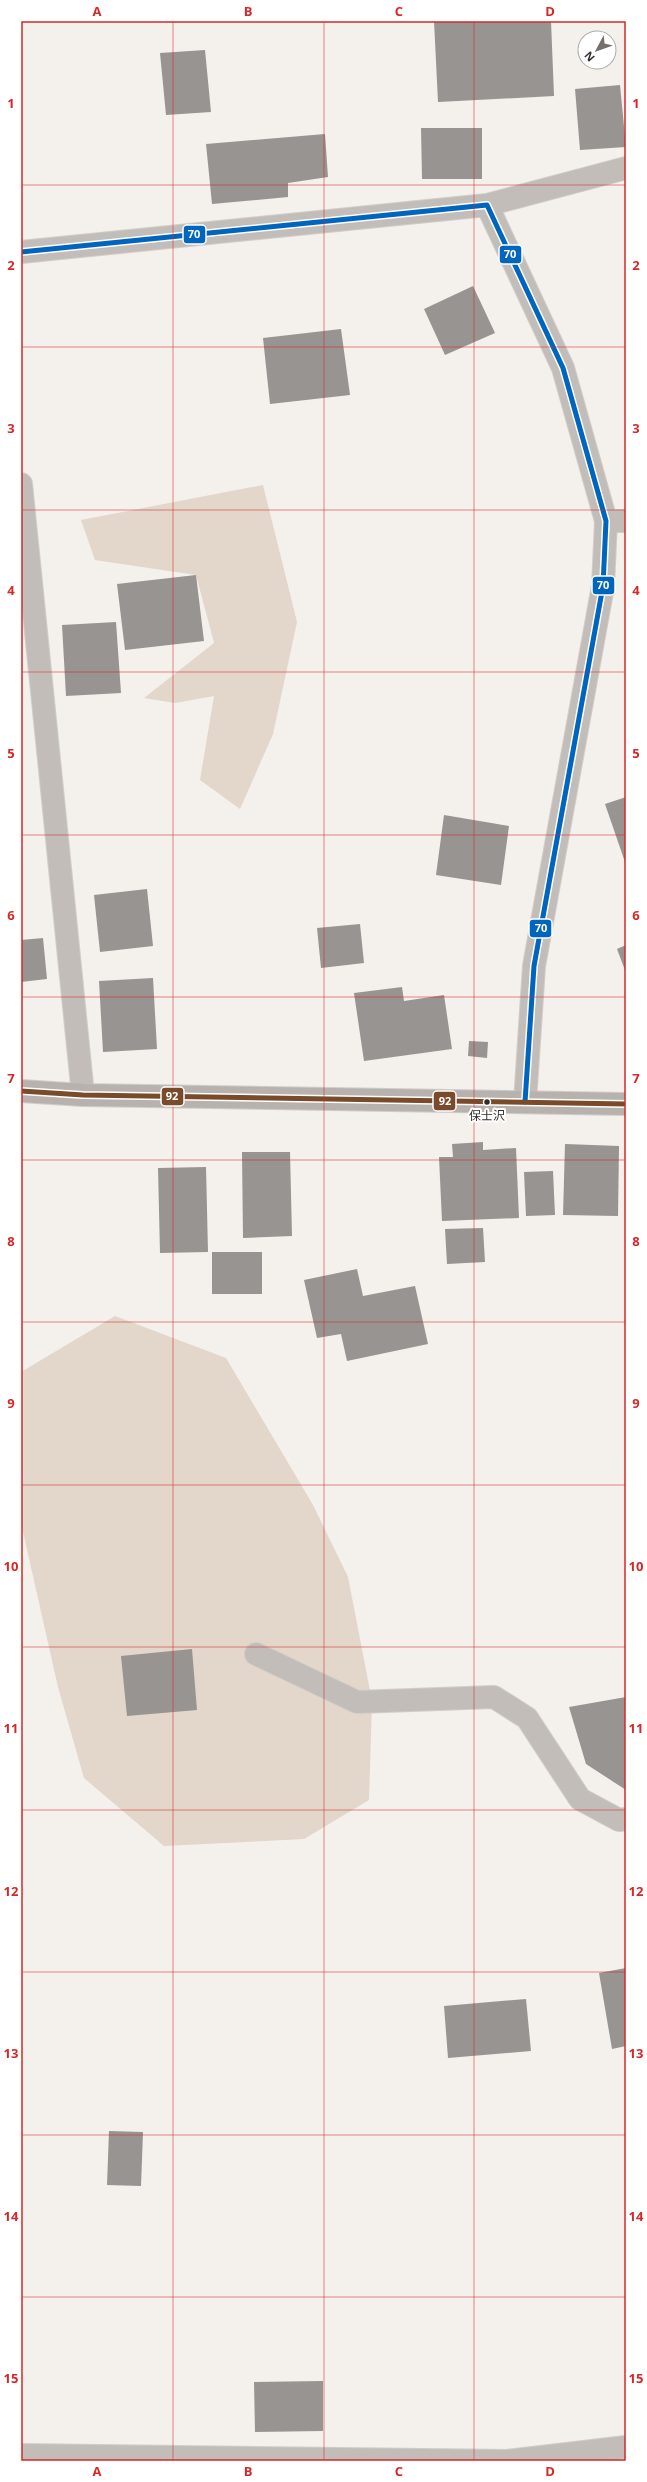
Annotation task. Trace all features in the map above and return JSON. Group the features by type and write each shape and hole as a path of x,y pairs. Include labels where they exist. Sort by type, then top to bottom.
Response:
{"highway":[{"path":"21,1091 83,1095 626,1104"}],"street":[{"path":"21,252 487,205 626,168"},
{"path":"487,205 563,368 616,521 534,966 525,1102"},
{"path":"21,484 83,1095"},
{"path":"256,1654 357,1702 494,1697 527,1718 580,1799 619,1820 626,1819"},
{"path":"21,2455 141,2459 507,2461 626,2447"}],"shaded area":[{"path":"263,485 297,622 273,734 240,809 200,780 214,696 175,703 144,698 214,643 196,575 95,560 81,520"},
{"path":"115,1316 226,1358 313,1505 348,1577 372,1701 369,1800 304,1839 164,1846 84,1778 58,1687 21,1523 21,1372"}],"building":[{"path":"434,21 551,21 554,96 438,102"},
{"path":"205,50 211,112 166,115 160,53"},
{"path":"620,85 626,147 580,150 575,89"},
{"path":"421,128 482,128 482,179 422,179"},
{"path":"325,134 328,177 288,183 288,197 212,204 206,144"},
{"path":"473,286 495,333 445,355 424,309"},
{"path":"341,329 350,395 270,404 263,338"},
{"path":"196,575 204,641 125,650 117,584"},
{"path":"116,622 121,693 66,696 62,625"},
{"path":"626,797 626,865 605,804"},
{"path":"444,815 509,826 501,885 436,875"},
{"path":"147,889 153,946 100,952 94,895"},
{"path":"360,924 364,963 321,968 317,928"},
{"path":"43,938 47,979 21,982 21,940"},
{"path":"626,945 626,973 617,949"},
{"path":"153,978 157,1049 103,1052 99,981"},
{"path":"402,987 404,1001 444,995 452,1049 364,1061 354,993"},
{"path":"469,1041 488,1042 487,1058 468,1056"},
{"path":"483,1142 483,1150 516,1148 519,1218 442,1221 439,1157 453,1157 452,1144"},
{"path":"565,1144 619,1146 618,1216 563,1215"},
{"path":"242,1152 290,1152 292,1236 243,1238"},
{"path":"206,1167 208,1252 160,1253 158,1168"},
{"path":"553,1171 555,1215 526,1216 524,1172"},
{"path":"483,1228 485,1262 447,1264 445,1229"},
{"path":"212,1252 262,1252 262,1294 212,1294"},
{"path":"357,1269 363,1296 415,1286 428,1344 347,1361 341,1334 317,1338 304,1280"},
{"path":"192,1649 197,1710 127,1716 121,1656"},
{"path":"626,1697 626,1790 586,1764 569,1707"},
{"path":"626,1968 626,2046 612,2049 599,1973"},
{"path":"526,1999 531,2051 448,2058 444,2006"},
{"path":"109,2131 143,2132 141,2186 107,2185"},
{"path":"323,2381 323,2431 255,2432 254,2382"}],"transit line":[{"name":"70","path":"21,252 487,205 563,368 606,521 603,586 534,966 525,1102"},
{"name":"92","path":"21,1091 83,1095 626,1104"}],"place":[{"name":"保士沢","path":"487,1102"}]}
